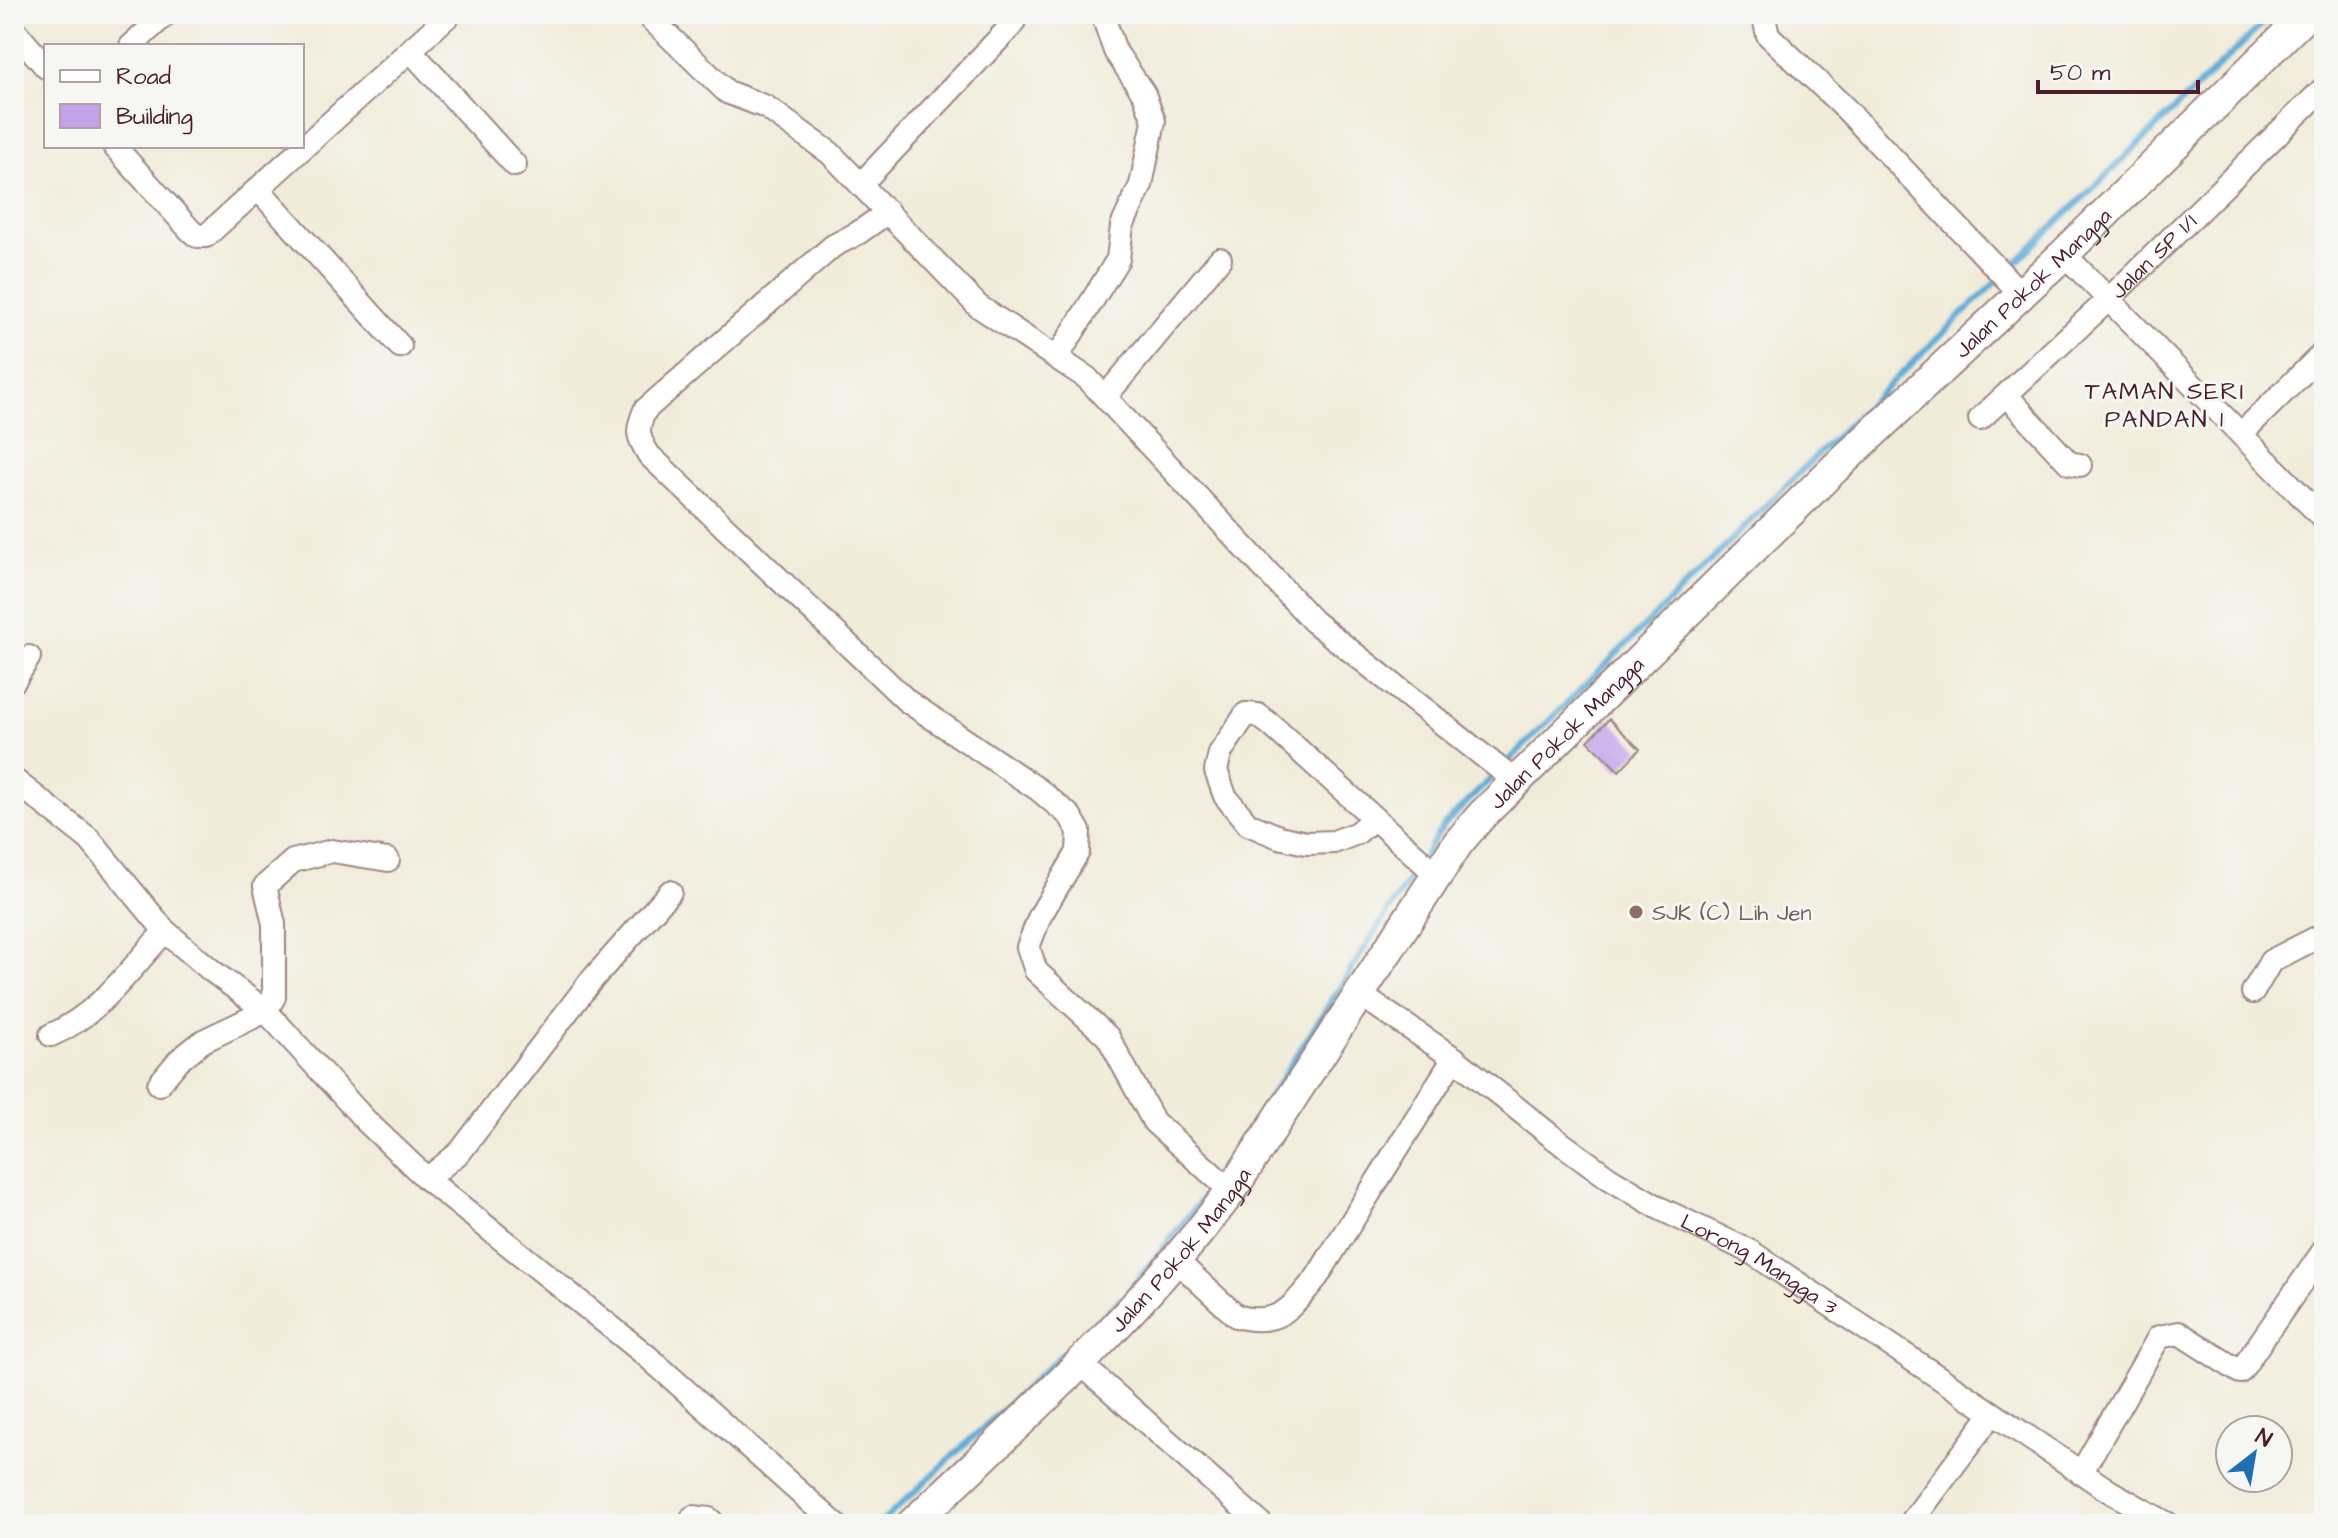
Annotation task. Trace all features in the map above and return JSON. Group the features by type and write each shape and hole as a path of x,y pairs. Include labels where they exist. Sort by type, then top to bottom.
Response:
{"main road":[{"name":"Jalan Pokok Mangga","path":"912,1524 1081,1364 1177,1261 1359,994 1426,865 1458,843 1504,772 1834,469 2010,283 2064,254 2307,14"}],"street":[{"path":"133,44 166,14"},
{"path":"116,148 191,231 197,236 206,236 450,14"},
{"path":"646,14 727,92 766,107 830,153 978,306 1058,356 1106,396 1313,621 1504,772"},
{"path":"861,184 1012,25 1017,14"},
{"path":"1058,356 1118,259 1122,226 1141,185 1154,121 1144,94 1115,51 1105,14"},
{"path":"1763,14 1768,35 1846,109 2010,283"},
{"path":"14,30 44,65"},
{"path":"411,51 515,165"},
{"name":"Jalan SP 1/1","path":"1980,419 2108,300 2324,88"},
{"path":"259,190 400,346"},
{"path":"888,212 833,246 645,410 639,423 638,438 649,455 907,701 1039,790 1070,816 1079,831 1078,852 1040,916 1028,947 1036,971 1108,1037 1154,1122 1227,1187"},
{"path":"2064,254 2324,519"},
{"path":"1106,396 1220,259"},
{"path":"2241,434 2324,352"},
{"path":"2007,396 2069,463 2080,465"},
{"path":"14,681 29,657"},
{"path":"1374,818 1357,833 1334,842 1306,843 1279,837 1248,824 1225,796 1216,771 1220,753 1246,714 1258,715 1374,818 1426,865"},
{"path":"14,780 89,839 165,931 266,1011 366,1121 427,1179 647,1356 835,1524"},
{"path":"159,1084 179,1060 203,1041 266,1011 274,997 274,924 265,886 293,861 332,851 388,860"},
{"path":"427,1179 460,1152 590,982 670,892"},
{"path":"51,1035 71,1026 98,1005 165,931"},
{"path":"2253,992 2271,961 2324,934"},
{"name":"Lorong Mangga 3","path":"1359,994 1454,1058 1609,1178 1661,1209 1751,1252 2081,1473 2168,1524"},
{"path":"1177,1261 1236,1316 1249,1320 1265,1319 1291,1309 1317,1277 1454,1058"},
{"path":"2081,1473 2159,1337 2179,1333 2240,1372 2324,1250"},
{"path":"1081,1364 1255,1522"},
{"path":"1910,1524 1992,1414"}],"building":[{"path":"1609,719 1640,749 1619,771 1588,741"}],"waterway":[{"path":"1424,856 1443,826 1821,451 2273,14"},
{"path":"1130,1289 1216,1182 1418,865"},
{"path":"880,1524 1120,1300"}],"place":[{"name":"SJK (C) Lih Jen","path":"1636,912"}],"district":[{"name":"TAMAN SERI PANDAN 1","path":"2165,405"}]}
